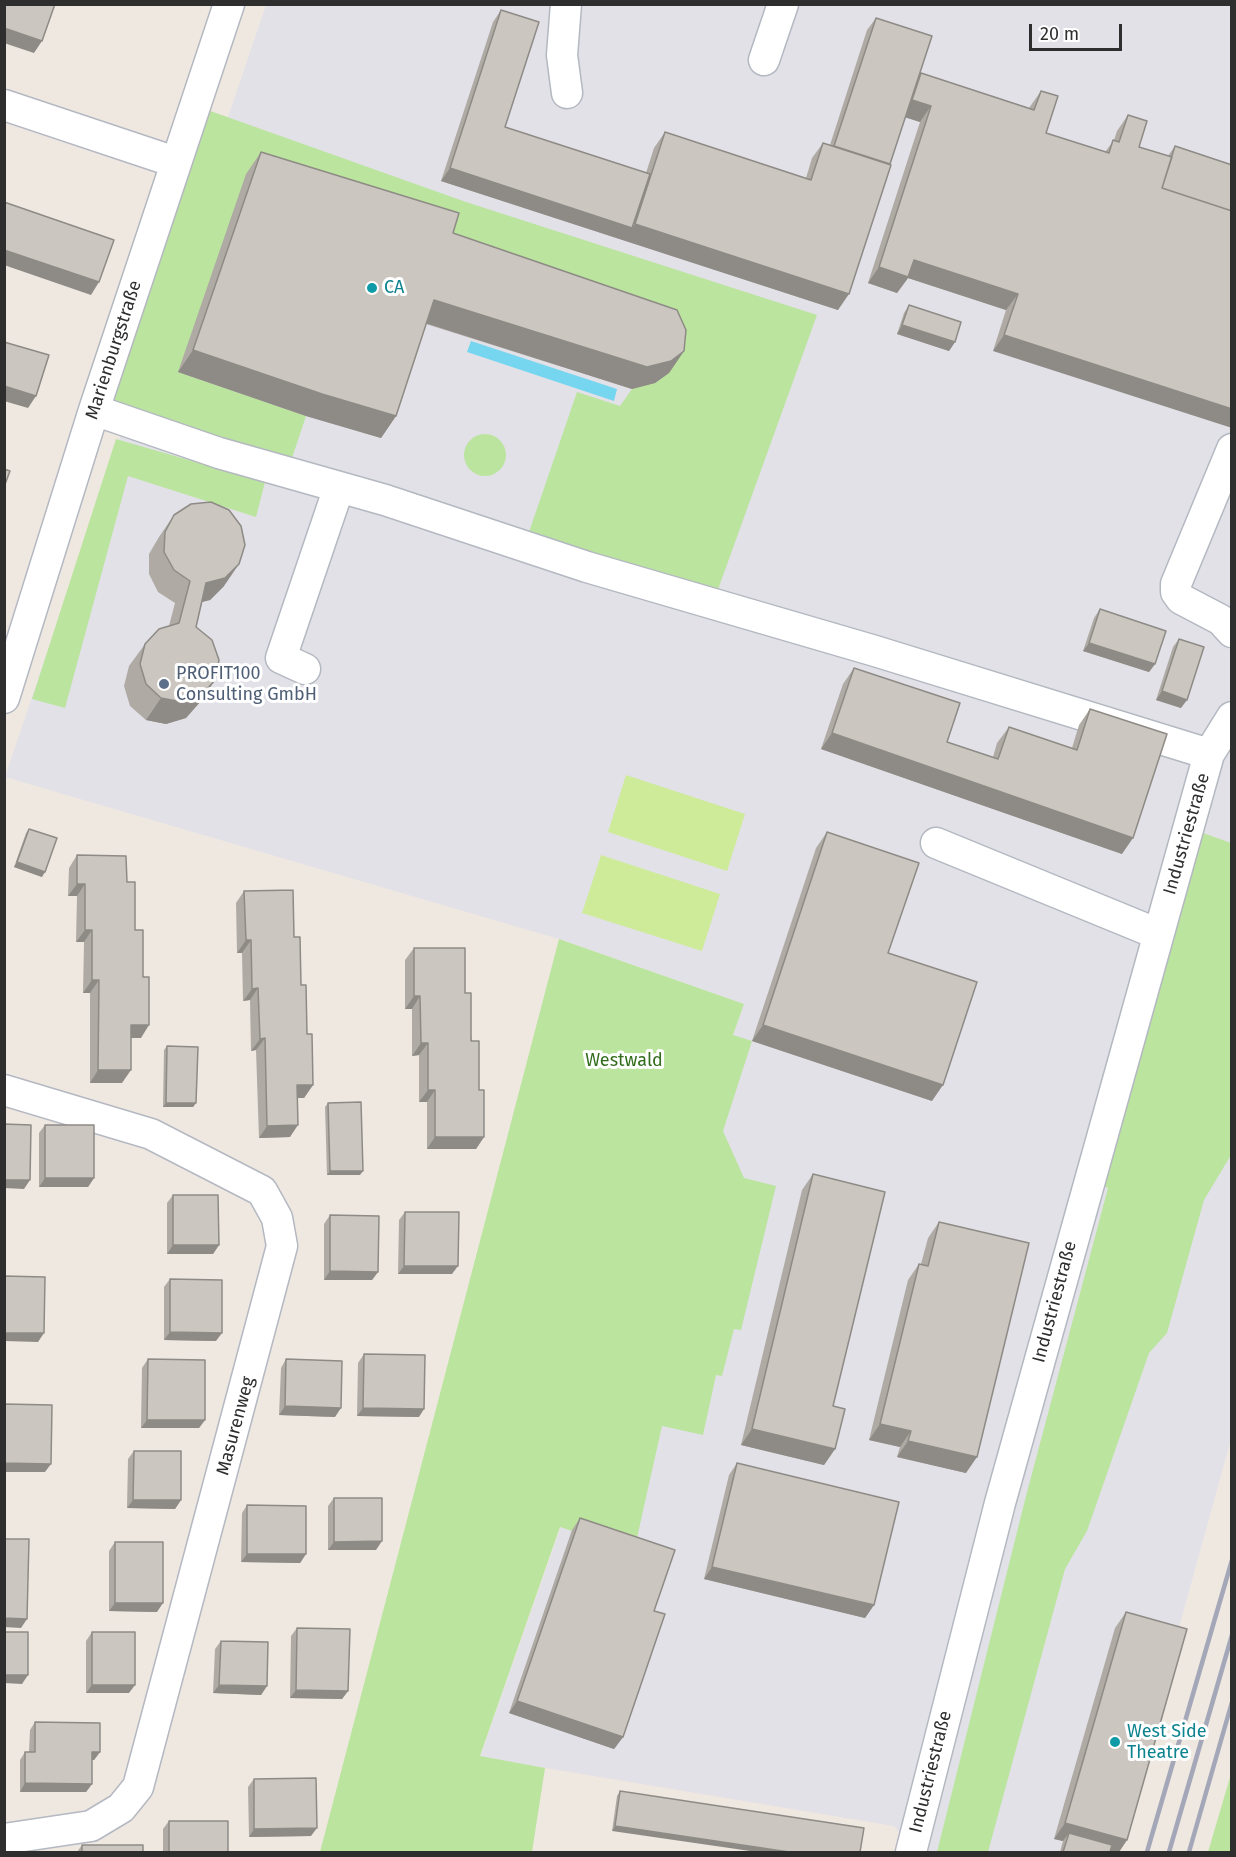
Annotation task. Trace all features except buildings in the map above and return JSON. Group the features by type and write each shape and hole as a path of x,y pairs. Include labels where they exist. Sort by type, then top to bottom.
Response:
{"street":[{"name":"Marienburgstraße","path":"4,698 94,411 229,4"},
{"path":"566,4 562,55 567,93"},
{"path":"764,60 783,4"},
{"path":"4,105 175,162"},
{"name":"Industriestraße","path":"94,411 219,453 339,487 587,567 875,651 1209,754"},
{"path":"1232,449 1176,584 1176,592 1181,599 1221,620 1232,632"},
{"path":"305,669 281,658 339,487"},
{"name":"Industriestraße","path":"911,1852 1000,1503 1158,934 1209,754 1232,717"},
{"path":"936,843 1158,934"},
{"name":"Masurenweg","path":"4,1090 151,1134 262,1191 277,1218 282,1246 138,1787 121,1808 92,1826 4,1839"}],"shaded area":[{"path":"266,5 1231,5 1231,1439 1117,1852 916,1852 894,1826 480,1757 744,1004 559,939 5,777"}],"green space":[{"path":"202,108 466,202 817,315 716,595 529,532 577,392 620,406 632,389 438,255 178,372 306,416 291,461 102,397"},
{"path":"485,434 493,435 500,440 505,447 505,463 500,470 493,475 485,476 477,475 470,470 465,463 464,455 465,447 470,440 477,435"},
{"path":"116,439 265,482 256,517 128,476 65,708 32,699"},
{"path":"626,775 745,814 727,871 608,832"},
{"path":"1203,833 1231,843 1231,1155 1204,1200 1167,1333 1149,1353 1087,1531 1065,1569 988,1852 937,1852 1026,1496 1108,1188 1102,1185"},
{"path":"601,855 720,894 702,951 582,913"},
{"name":"Westwald","path":"559,939 744,1004 733,1035 752,1041 723,1131 744,1178 776,1186 741,1330 734,1329 722,1376 716,1375 703,1435 662,1426 634,1551 560,1527 480,1756 545,1768 532,1852 320,1852"},
{"path":"1231,1774 1231,1852 1208,1852"}],"water":[{"path":"471,341 617,389 614,401 467,352"}],"railway":[{"path":"1147,1852 1232,1560"},
{"path":"1169,1852 1232,1635"},
{"path":"1189,1852 1232,1702"}],"place":[{"name":"CA","path":"372,288"},
{"name":"PROFIT100 Consulting GmbH","path":"164,684"},
{"name":"West Side Theatre","path":"1115,1742"}]}
